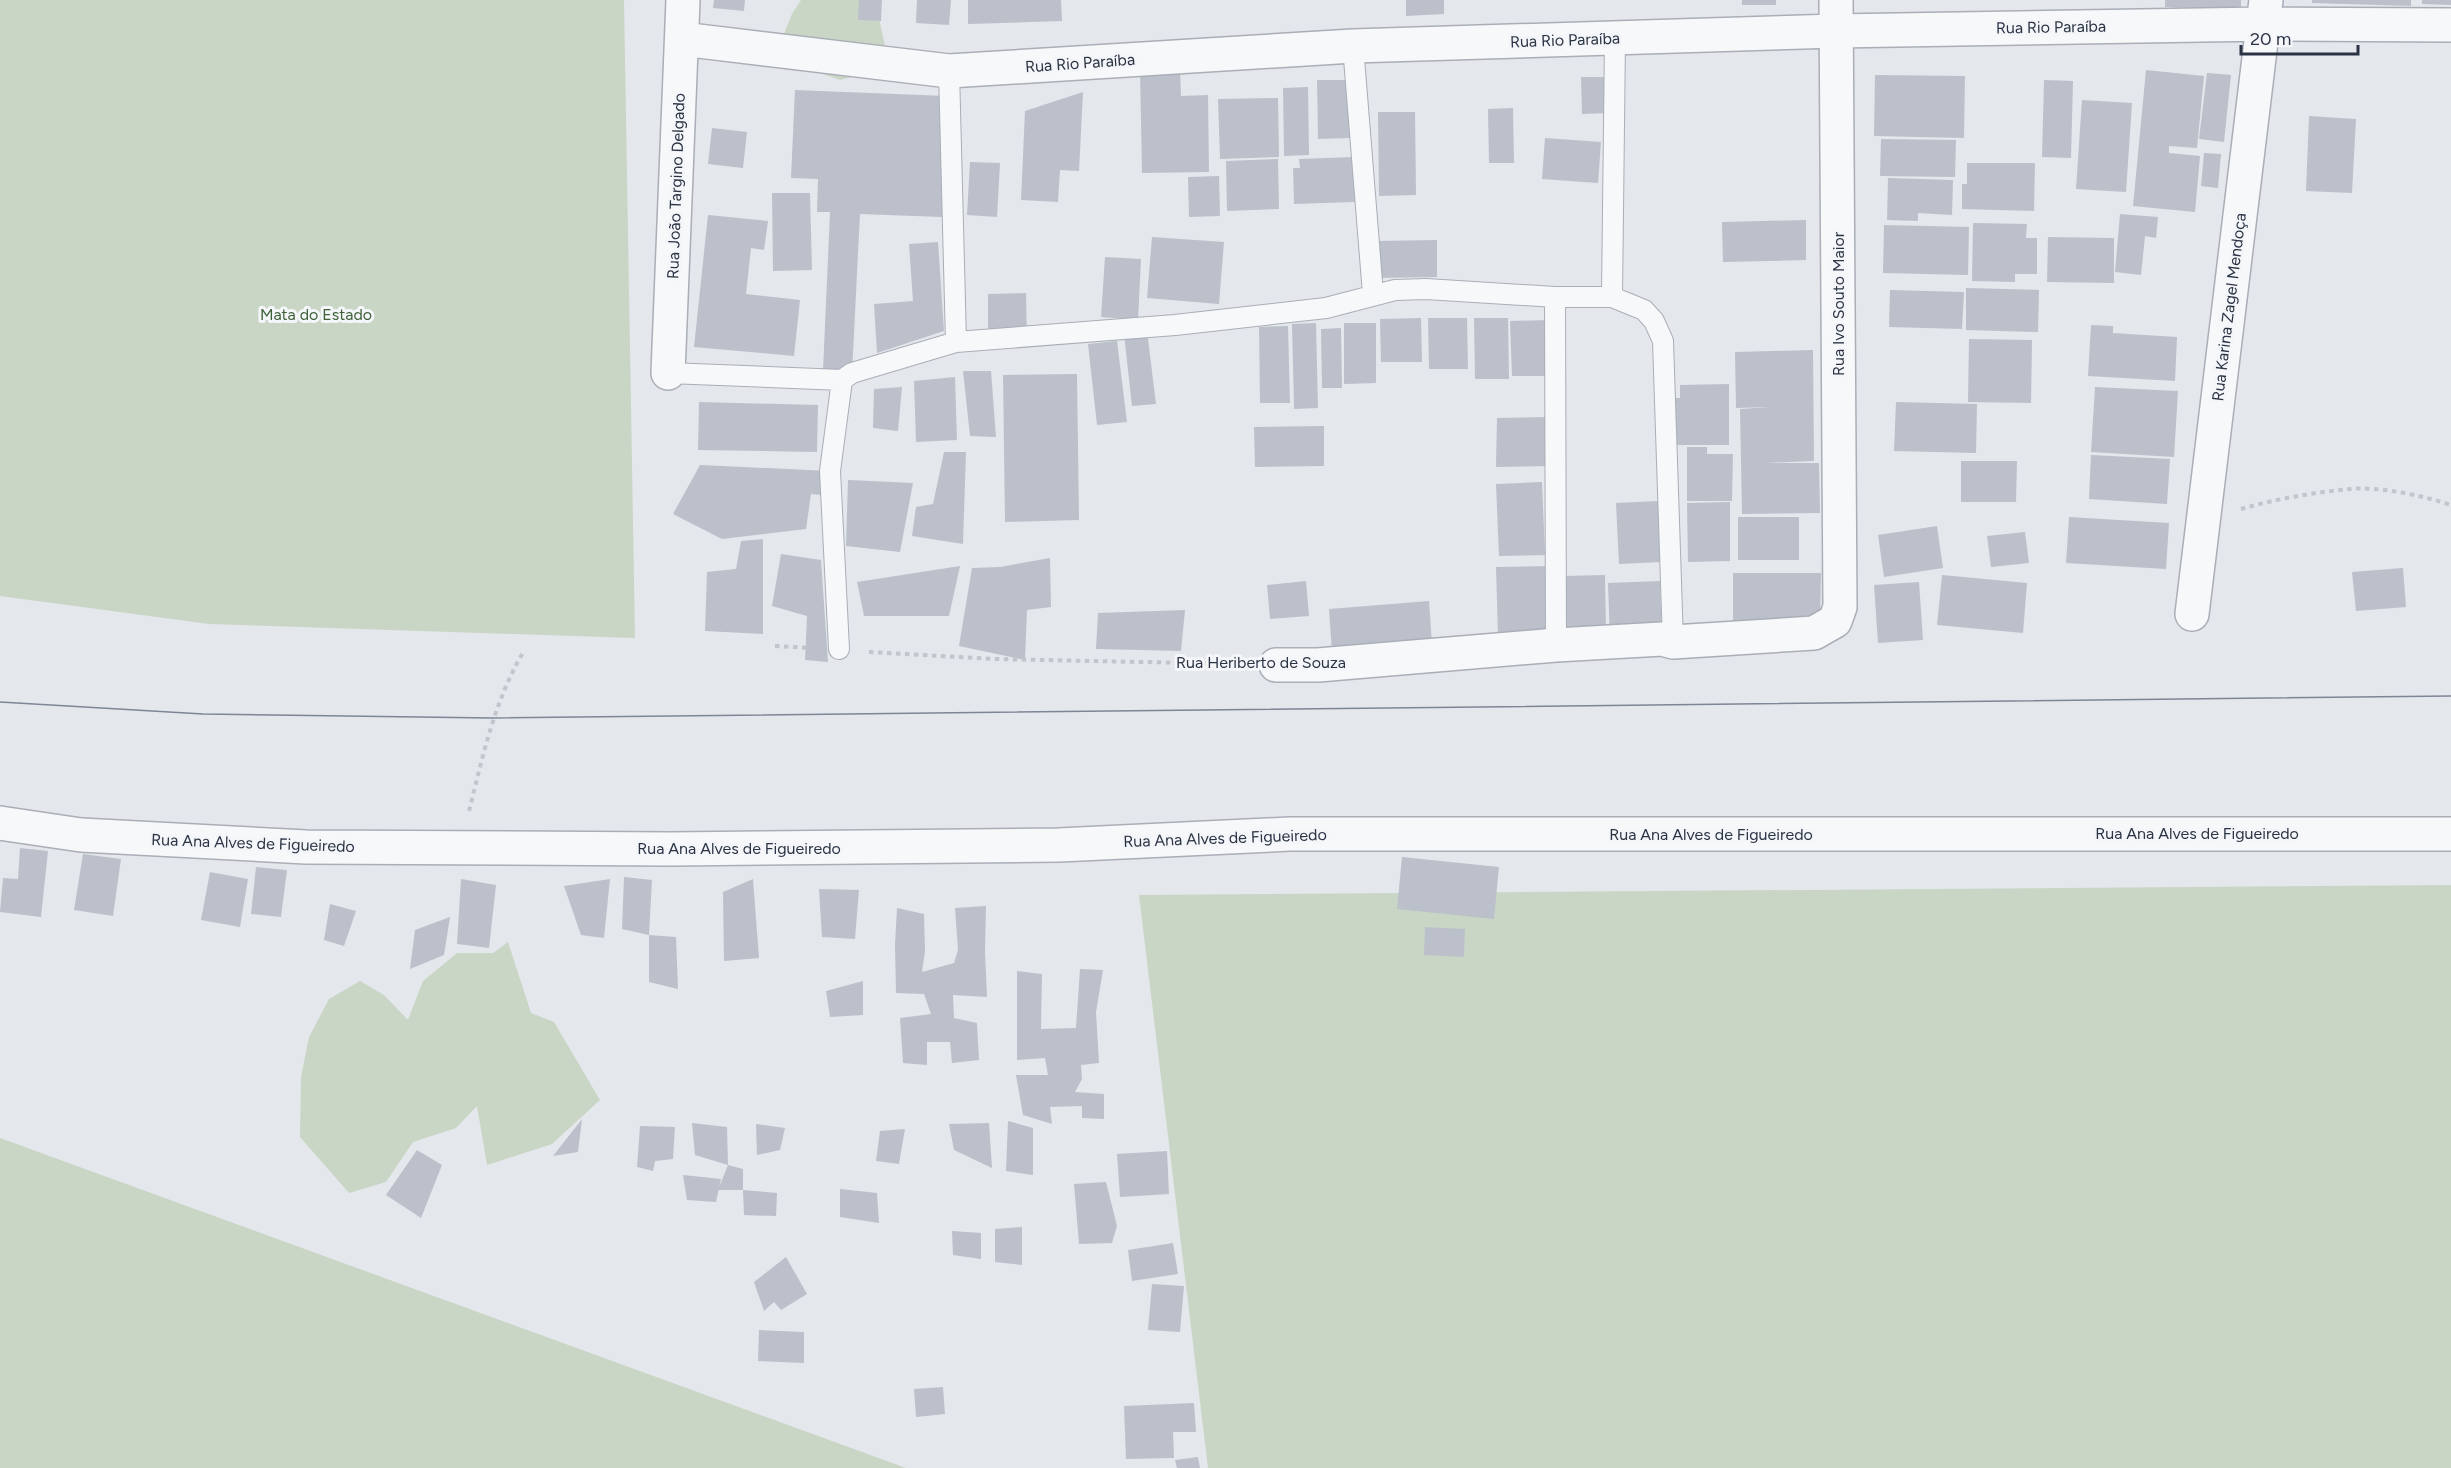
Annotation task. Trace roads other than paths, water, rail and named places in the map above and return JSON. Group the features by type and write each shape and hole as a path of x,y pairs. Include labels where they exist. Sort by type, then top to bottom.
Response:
{"street":[{"name":"Rua João Targino Delgado","path":"669,373 683,0"},
{"name":"Rua Rio Paraíba","path":"682,39 950,71 1353,46 1616,39 1836,15 2264,12 2451,26"},
{"name":"Rua Karina Zagel Mendoça","path":"2192,614 2264,12"},
{"name":"Rua Ivo Souto Maior","path":"1836,15 1840,607"},
{"name":"Rua Heriberto de Souza","path":"1276,665 1364,662 1556,645 1662,639 1673,642 1814,633 1835,621 1840,607"},
{"name":"Rua Ana Alves de Figueiredo","path":"0,823 81,835 306,847 671,849 1059,845 1290,834 2451,834"}],"lane":[{"path":"1612,297 1616,39"},
{"path":"1353,46 1373,294"},
{"path":"950,71 956,342"},
{"path":"669,373 842,380 852,373 956,342 1175,325 1326,308 1395,290 1426,289 1556,297 1612,297 1644,310 1654,321 1663,341 1673,642"},
{"path":"1556,297 1556,645"},
{"path":"839,650 830,471 842,380"}],"tram line":[{"path":"0,702 203,714 492,718 2451,696"}],"park label":[{"name":"Mata do Estado","path":"316,314"}]}
